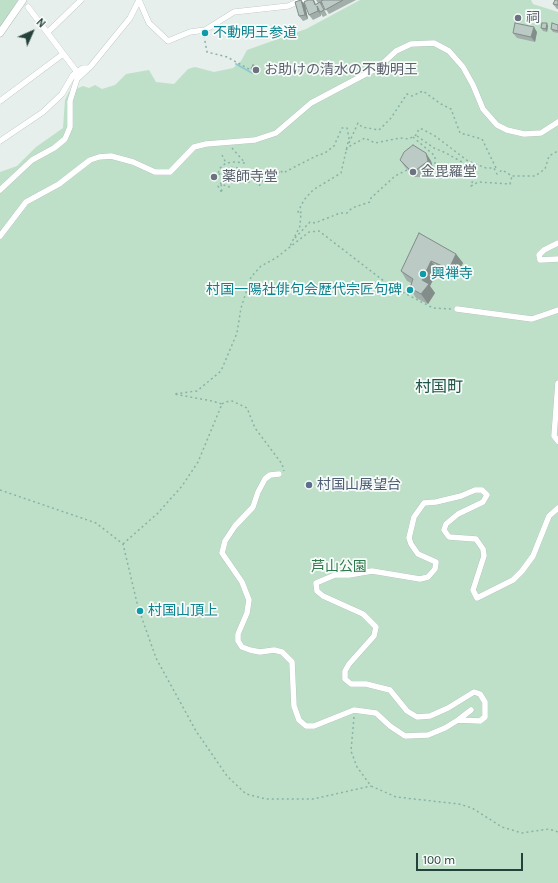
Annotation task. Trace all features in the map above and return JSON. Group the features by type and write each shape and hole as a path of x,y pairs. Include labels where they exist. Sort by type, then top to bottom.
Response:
{"street":[{"path":"0,33 23,0"},
{"path":"48,32 81,0"},
{"path":"139,0 149,23 166,40 172,41 184,34 203,30 234,12 288,6 302,0"},
{"path":"0,190 32,160 54,148 65,139 70,127 70,101 77,79 89,68 134,14 139,0"},
{"path":"28,7 77,72"},
{"path":"0,236 26,202 59,184 90,160 99,157 111,156 133,162 155,172 170,172 194,147 255,140 276,133 311,103 380,67 396,51 411,44 434,43 449,51 463,67 473,85 483,109 497,125 507,130 524,134 541,134 558,122"},
{"path":"0,101 63,54"},
{"path":"0,141 18,130 56,101 73,75 83,68 89,68"},
{"path":"558,243 544,250 539,255 540,260 558,259"},
{"path":"457,309 532,319 558,310"},
{"path":"558,383 554,436 558,441"},
{"path":"279,474 270,475 265,479 258,492 253,507 225,541 222,553 242,582 249,600 247,613 238,634 238,641 242,647 250,650 260,652 274,650 282,652 292,662 294,706 299,720 306,726 314,726 354,710 376,713 390,726 405,736 428,735 446,728 471,710"},
{"path":"458,720 480,720 485,718 485,702 480,694 474,692 448,708 430,716 417,717 407,711 390,690 366,684 351,684 345,679 345,671 349,664 374,636 376,627 363,614 323,596 317,591 316,583 335,575 349,575 372,571 420,579 428,577 435,569 436,562 418,554 411,544 409,538 414,517 424,503 436,502 461,496 474,490 482,490 487,495 483,502 458,514 446,524 444,530 449,537 476,539 483,549 484,556 473,590 477,598 513,580 522,571 532,556 549,516 558,508"}],"path":[{"path":"203,30 207,52 227,57 249,69"},
{"path":"346,150 358,123 362,127 379,130 391,118 408,94 412,96 423,91 441,104 451,109 460,133 482,139 498,172"},
{"path":"215,177 229,167 238,168 250,174 236,174 228,176 218,186 222,194 221,184 228,187 231,181 247,183 252,179 259,186 266,177 270,184 274,178 273,176 278,174 280,170 283,173 325,153 334,146 342,128 347,128 349,138 341,173 312,190 304,200 298,212 299,214 301,212 300,226 289,248"},
{"path":"346,150 365,138 375,142 413,137 419,129 422,129 435,136 468,160 486,168 494,168 498,172"},
{"path":"416,135 434,148 476,170 471,186 478,182 510,184 512,176"},
{"path":"413,137 435,156 435,165 433,166"},
{"path":"218,176 219,169 226,163 245,163 232,148 226,147"},
{"path":"498,172 497,174 502,170 512,176 537,175 545,169 549,156 556,152 558,155"},
{"path":"222,155 226,163"},
{"path":"289,248 294,238 310,222 315,223 340,213 347,213 352,208 370,202 371,198 395,176 407,170"},
{"path":"279,474 283,472 284,469 255,428 247,408 232,401 222,404 174,394 197,390 221,371 236,333 251,276 261,266 289,248 309,232 319,231 378,278 405,294 433,308 457,309"},
{"path":"123,544 158,513 182,486 198,462 222,404"},
{"path":"0,490 96,523 123,544 138,607 156,658 196,730 227,776 246,794 266,800 313,799 371,786"},
{"path":"354,710 351,751 357,767 371,786 396,797 459,804 472,808 502,827 522,833 549,829 558,832"}],"green space":[{"path":"0,0 18,0 0,28"},
{"name":"芦山公園","path":"360,0 531,0 533,4 558,12 558,883 0,883 0,172 17,166 36,147 63,128 65,100 69,92 83,86 89,88 95,85 102,89 115,85 126,74 149,70 156,82 174,84 188,69 195,67 214,72 233,68 241,61 247,50 306,29"}],"building":[{"path":"301,0 305,15 299,16 295,2"},
{"path":"313,0 315,5 320,2 324,10 320,12 317,6 318,11 309,15 304,2"},
{"path":"343,0 325,10 321,1"},
{"path":"555,0 558,0 558,5 553,4"},
{"path":"515,23 534,27 531,37 513,33"},
{"path":"542,23 547,23 546,29 541,28"},
{"path":"552,23 558,25 558,31 551,29"},
{"path":"253,65 257,67 255,71 251,69"},
{"path":"413,145 426,153 428,161 416,170 410,170 400,160 404,152"},
{"path":"419,233 456,254 449,269 431,261 422,280 429,284 421,294 410,288 413,279 401,271"}],"waterway":[{"path":"236,64 252,73"}],"place":[{"name":"祠","path":"518,18"},
{"name":"不動明王参道","path":"205,33"},
{"name":"お助けの清水の不動明王","path":"256,70"},
{"name":"金毘羅堂","path":"413,172"},
{"name":"薬師寺堂","path":"214,177"},
{"name":"興禅寺","path":"423,274"},
{"name":"村国一陽社俳句会歴代宗匠句碑","path":"410,290"},
{"name":"村国山展望台","path":"309,485"},
{"name":"村国山頂上","path":"140,611"}],"district":[{"name":"村国町","path":"439,387"}]}
